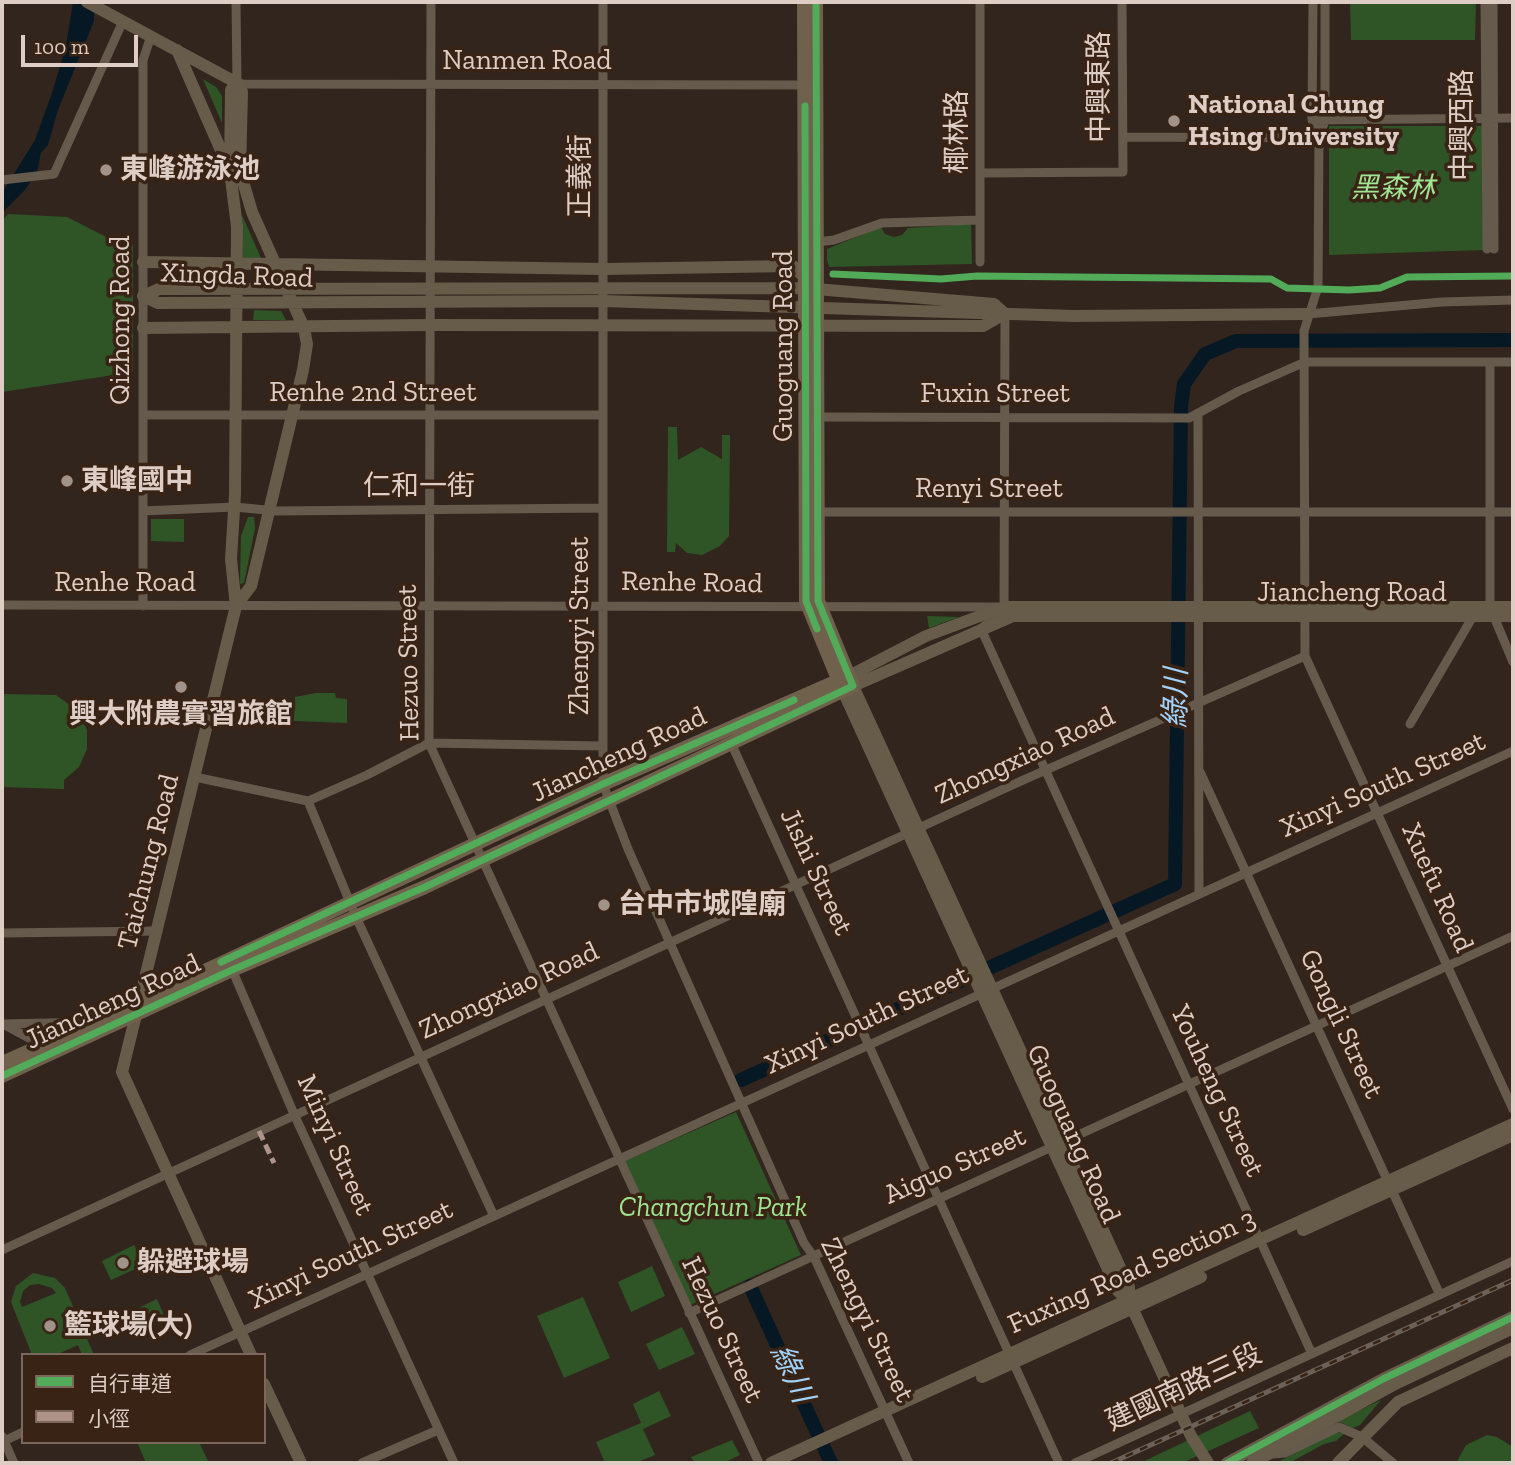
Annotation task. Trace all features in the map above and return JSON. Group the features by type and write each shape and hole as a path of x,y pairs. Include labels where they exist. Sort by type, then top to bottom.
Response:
{"main road":[{"name":"Guoguang Road","path":"804,2 811,85 817,242 808,284"},
{"name":"Guoguang Road","path":"816,2 811,85 808,284 813,606 846,683"},
{"name":"Guoguang Road","path":"810,326 818,417 812,512"},
{"name":"Jiancheng Road","path":"2,1076 138,1007 230,965 350,901 607,800 732,745 846,683"},
{"name":"Jiancheng Road","path":"230,965 356,917 603,784 846,683"},
{"name":"Jiancheng Road","path":"2,1063 96,1022 138,1007"}],"street":[{"path":"87,2 237,83 236,2"},
{"name":"Hezuo Street","path":"431,2 429,743 759,1463"},
{"name":"正義街","path":"603,2 603,269"},
{"name":"椰林路","path":"980,2 980,262"},
{"name":"中興東路","path":"980,173 1123,173 1122,2"},
{"path":"1313,2 1312,120 1319,138"},
{"path":"1308,314 1318,287 1319,138 1325,120 1325,2"},
{"name":"中興西路","path":"1485,2 1490,118"},
{"name":"中興西路","path":"1490,249 1493,2"},
{"path":"2,180 54,174 119,19"},
{"name":"Qizhong Road","path":"143,606 143,60 151,36"},
{"name":"Taichung Road","path":"177,50 230,171"},
{"name":"Nanmen Road","path":"237,83 811,85"},
{"name":"Taichung Road","path":"236,606 231,582 236,416 237,227 230,171 231,90 237,83 242,92 240,171 253,212 304,328 306,350 251,586 236,606 122,1072 250,1353"},
{"path":"1312,120 1513,118"},
{"path":"1123,137 1319,138"},
{"path":"817,242 831,241 882,223 980,220"},
{"name":"Xingda Road","path":"143,262 603,269 793,266 808,284"},
{"name":"Zhengyi Street","path":"603,269 603,784 607,800 744,1101 804,1243 814,1257 909,1463"},
{"name":"Xingda Road","path":"143,296 159,289 808,284 994,304 1005,314"},
{"name":"Xingda Road","path":"143,296 158,303 603,301 1005,314 1231,317 1513,300"},
{"path":"1005,314 1003,607 981,629 1046,770"},
{"name":"Xingda Road","path":"143,328 430,325 983,326 1005,314"},
{"name":"Xuefu Road","path":"1308,314 1304,331 1305,656 1513,1109"},
{"path":"1199,894 1201,701 1195,612 1199,512 1194,416 1305,357 1513,362"},
{"path":"1490,362 1492,612 1513,662"},
{"name":"Renhe 2nd Street","path":"144,415 603,415"},
{"name":"Fuxin Street","path":"818,417 1194,416"},
{"name":"仁和一街","path":"143,511 234,507 268,510 603,508"},
{"name":"Renyi Street","path":"812,512 1199,512"},
{"path":"1199,512 1513,512"},
{"name":"Renhe Road","path":"2,605 1003,607"},
{"name":"Jiancheng Road","path":"846,683 926,636 1003,607 1172,612"},
{"name":"Jiancheng Road","path":"1304,611 1472,618 1513,607"},
{"name":"Jiancheng Road","path":"846,683 1013,616 1304,611 1492,612 1513,616"},
{"path":"1409,724 1472,618"},
{"name":"Zhongxiao Road","path":"2,1250 795,884 1305,656"},
{"name":"Guoguang Road","path":"846,683 977,966 1057,1145 1118,1291 1131,1305 1181,1414 1208,1463"},
{"path":"195,777 308,801 429,743 603,746"},
{"name":"Jishi Street","path":"732,745 869,1045"},
{"name":"Xinyi South Street","path":"194,1353 493,1214 869,1045 985,986 1199,894 1513,751"},
{"name":"Youheng Street","path":"1046,770 1312,1354"},
{"name":"Gongli Street","path":"1200,772 1440,1295"},
{"path":"308,801 356,917 493,1214"},
{"path":"2,933 158,931"},
{"name":"Aiguo Street","path":"689,1313 1317,1028 1513,936"},
{"name":"Minyi Street","path":"230,965 294,1114 454,1463"},
{"path":"2,1024 96,1022"},
{"path":"2,1024 43,1044 34,1061"},
{"path":"869,1045 1059,1463"},
{"name":"Fuxing Road Section 3","path":"1390,1186 1513,1124"},
{"name":"Fuxing Road Section 3","path":"771,1463 821,1446 1390,1186 1513,1135"},
{"name":"建國南路三段","path":"1075,1463 1513,1261"},
{"path":"1227,1463 1383,1379 1513,1317"},
{"path":"1252,1463 1395,1384 1513,1328"},
{"path":"1338,1463 1398,1402 1513,1348"},
{"path":"266,1388 301,1463"},
{"path":"1264,1455 1285,1453 1334,1427 1363,1437 1393,1463"},
{"path":"362,1463 438,1430"},
{"path":"14,1463 3,1440 21,1433"},
{"name":"Fuxing Road Section 3","path":"793,1463 821,1446"}],"green space":[{"path":"1350,2 1476,2 1475,40 1351,40"},
{"path":"203,79 216,87 222,96 222,123"},
{"name":"黑森林","path":"1329,126 1482,126 1483,250 1329,255"},
{"path":"8,214 67,217 120,244 133,244 133,372 2,392 2,221"},
{"path":"242,215 261,258 243,259"},
{"path":"971,224 972,264 829,267 827,260 827,249 881,227 885,234 894,237 902,235 908,228"},
{"path":"254,310 281,311 286,320 253,320"},
{"path":"668,427 677,427 678,460 701,447 722,459 722,435 730,435 729,536 720,546 702,555 687,553 676,543 675,552 667,552"},
{"path":"248,517 254,517 255,528 244,583 240,584 241,536"},
{"path":"151,519 184,519 184,542 151,541"},
{"path":"927,616 959,617 929,628"},
{"path":"335,693 336,698 347,699 347,723 294,721 295,697"},
{"path":"2,694 56,695 78,711 87,730 87,749 79,767 64,780 64,789 2,787"},
{"name":"Changchun Park","path":"736,1112 801,1255 690,1305 625,1161"},
{"name":"躲避球場","path":"134,1245 144,1265 111,1280 102,1261"},
{"path":"652,1266 665,1296 631,1312 618,1282"},
{"path":"33,1273 55,1278 65,1288 93,1353 81,1353 78,1345 60,1353 31,1353 11,1302 16,1286","holes":["39,1284 52,1288 56,1293 22,1307 20,1302 23,1291 30,1285"]},
{"path":"583,1297 610,1358 564,1378 537,1316"},
{"path":"157,1299 166,1320 134,1334 124,1315"},
{"path":"682,1327 695,1354 659,1370 646,1344"},
{"path":"659,1391 671,1416 643,1429 655,1455 635,1463 605,1463 596,1442 641,1423 633,1404"},
{"path":"1381,1400 1360,1425 1353,1428 1338,1421"},
{"path":"1250,1411 1259,1428 1182,1463 1140,1463"},
{"path":"1334,1432 1345,1433 1336,1441 1324,1444 1289,1463 1276,1463"},
{"path":"1487,1435 1497,1437 1513,1447 1513,1463 1456,1463 1466,1445"},
{"path":"732,1440 740,1455 723,1463 695,1463 691,1457"},
{"path":"138,1444 200,1444 209,1463 146,1463"}],"water":[{"path":"73,2 94,2 94,21 58,110 48,145 41,153 37,172 25,190 2,213 2,193 35,140 52,93 66,46"}],"waterway":[{"name":"綠川","path":"741,1080 1175,884 1181,406 1184,384 1205,354 1236,341 1513,340"},
{"name":"綠川","path":"750,1286 831,1463"}],"railway":[{"path":"1111,1463 1513,1280"}],"marked path":[{"path":"259,1131 274,1163"}],"cycle path":[{"path":"2,1076 232,970 425,887 853,686 818,601 816,2"},
{"path":"805,106 806,601 817,629"},
{"path":"833,274 941,279 977,276 1271,279 1287,288 1349,290 1380,288 1407,277 1513,276"},
{"path":"221,962 603,784 794,700"},
{"path":"1227,1463 1383,1379 1513,1317"}],"place":[{"name":"National Chung Hsing University","path":"1174,121"},
{"name":"東峰游泳池","path":"106,170"},
{"name":"東峰國中","path":"67,481"},
{"name":"興大附農實習旅館","path":"181,687"},
{"name":"台中市城隍廟","path":"604,905"},
{"name":"躲避球場","path":"123,1263"},
{"name":"籃球場(大)","path":"50,1326"}]}
